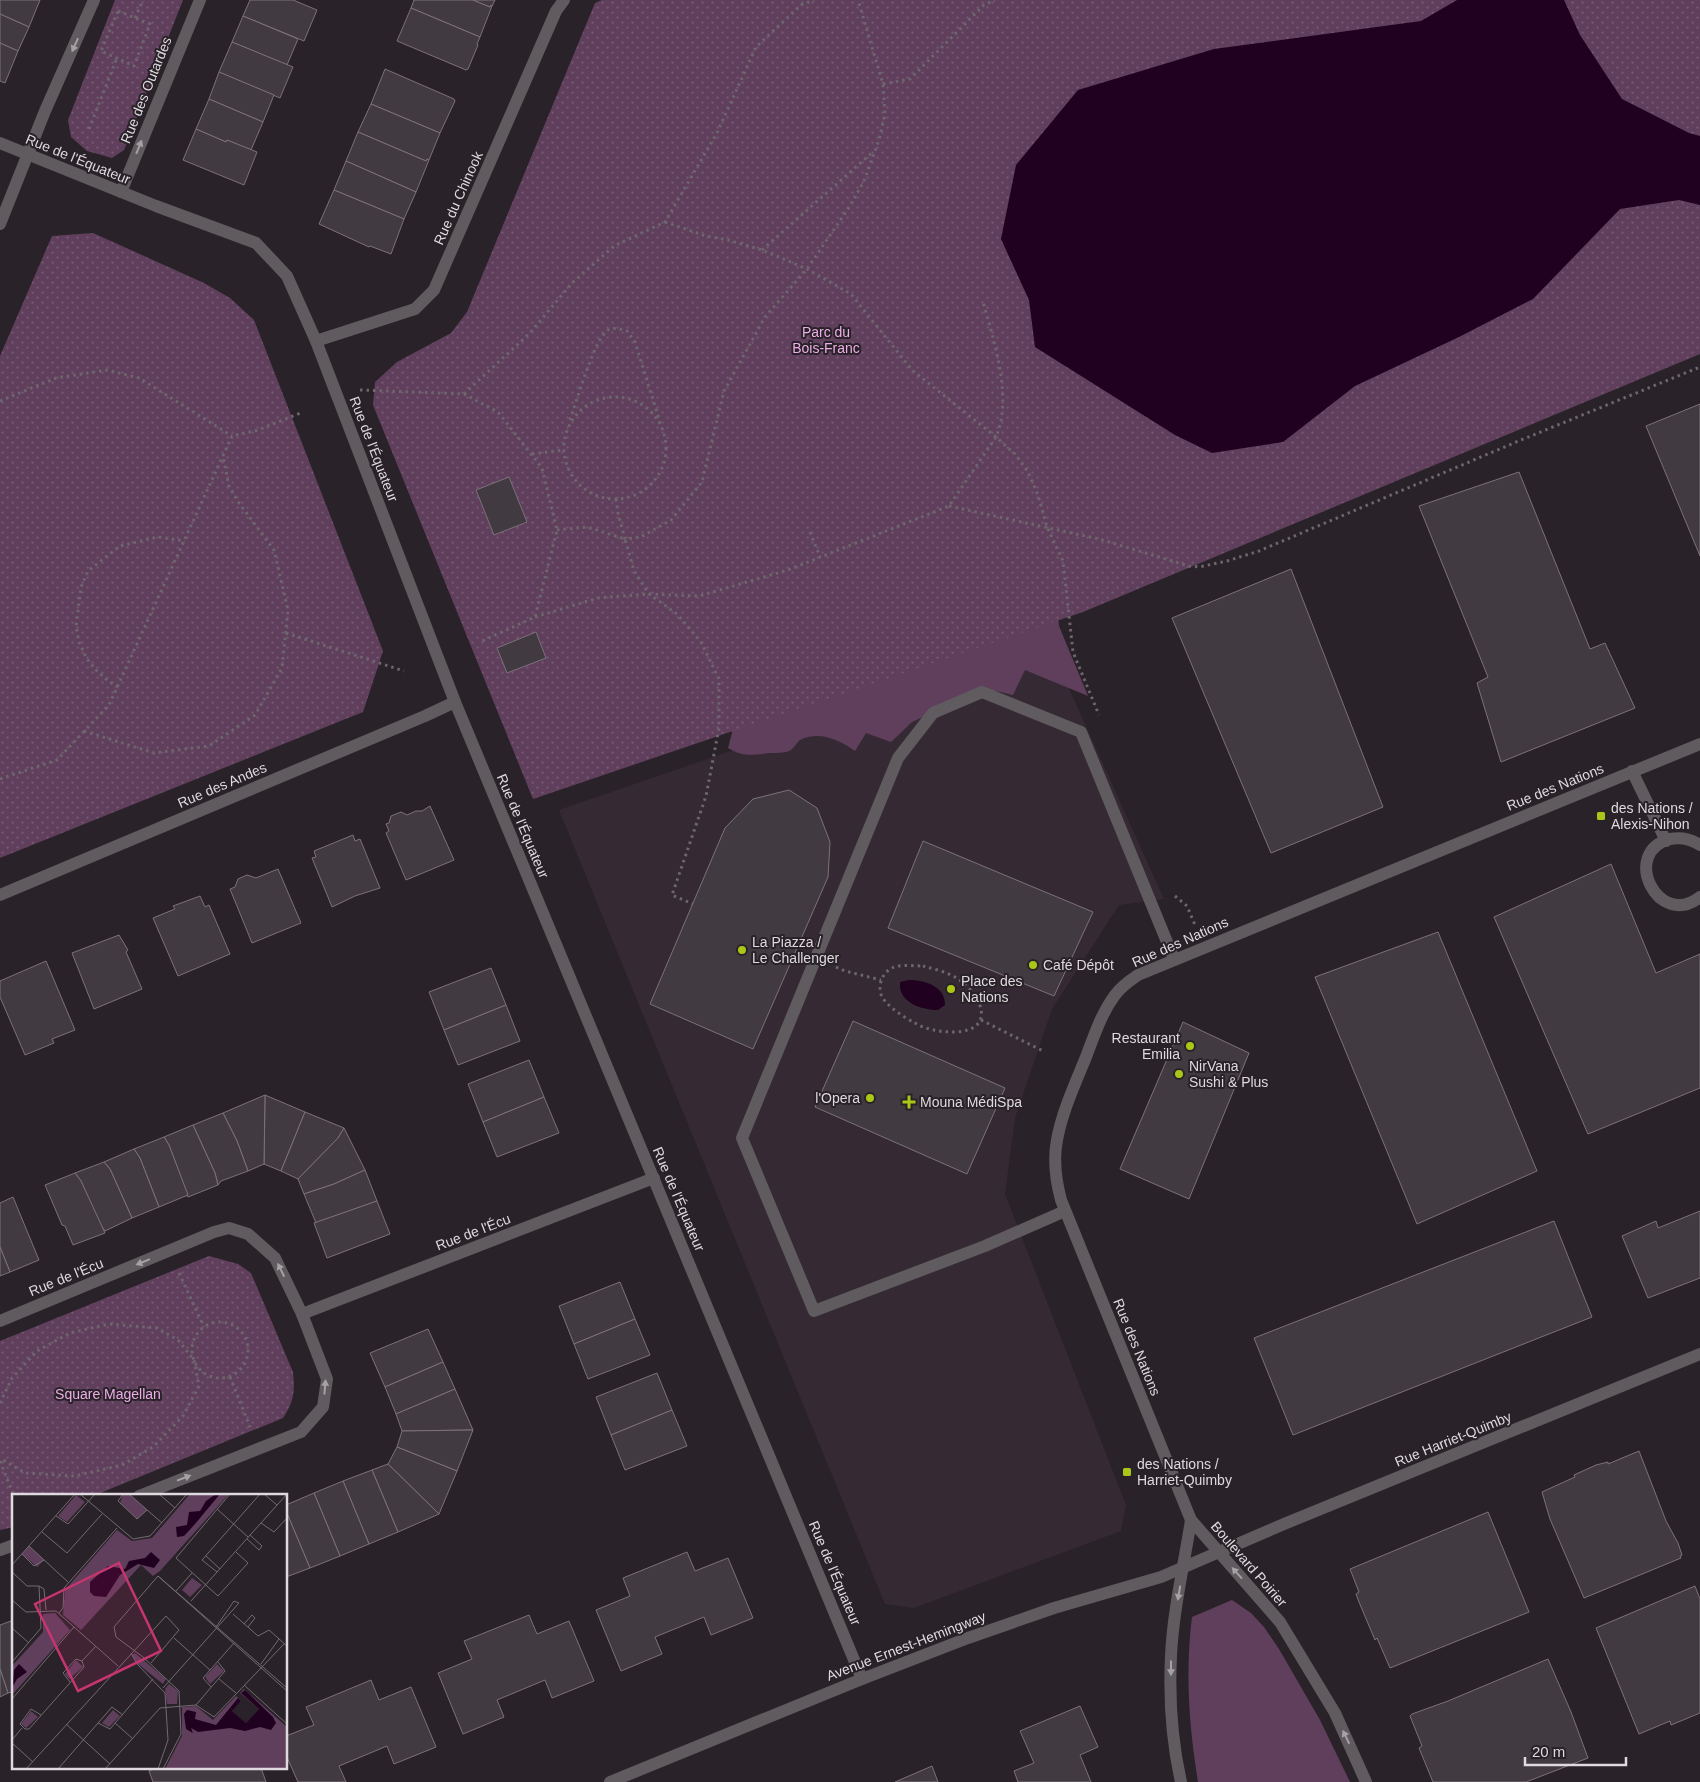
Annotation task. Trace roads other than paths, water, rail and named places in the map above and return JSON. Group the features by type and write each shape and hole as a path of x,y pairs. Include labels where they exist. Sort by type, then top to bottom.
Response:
{"street":[{"path":"0,224 94,0"},
{"name":"Rue des Outardes","path":"121,192 200,0"},
{"name":"Rue du Chinook","path":"316,340 415,309 434,290 556,10 564,0"},
{"name":"Rue de l'Équateur","path":"0,143 121,192 256,243 287,276 316,340 455,702 862,1679"},
{"path":"1065,1211 985,1246 814,1311 742,1138 898,758 933,713 982,692 1081,732 1174,959"},
{"name":"Rue des Andes","path":"0,895 455,702"},
{"name":"Rue des Nations","path":"1191,1520 1065,1211 1056,1176 1056,1141 1062,1121 1103,1015 1116,993 1125,984 1138,976 1174,959 1700,744"},
{"path":"1632,771 1666,840"},
{"path":"1700,845 1688,839 1666,840 1650,855 1646,876 1656,895 1665,901 1675,904 1687,904 1700,897"},
{"name":"Rue de l'Écu","path":"302,1314 654,1178"},
{"name":"Rue de l'Écu","path":"0,1321 214,1232 229,1228 248,1234 275,1258 302,1314 326,1379 323,1407 302,1432 143,1494"},
{"name":"Rue Harriet-Quimby","path":"1218,1553 1284,1524 1700,1354"},
{"name":"Boulevard Poirier","path":"1191,1520 1280,1622 1334,1714 1366,1782"},
{"name":"Boulevard Poirier","path":"1181,1782 1170,1693 1171,1655 1191,1520"},
{"path":"0,1550 12,1546"},
{"name":"Avenue Ernest-Hemingway","path":"610,1782 862,1679 1014,1621 1161,1577 1218,1553"}],"place":[{"name":"des Nations / Alexis-Nihon","path":"1601,816"},
{"name":"La Piazza / Le Challenger","path":"742,950"},
{"name":"Café Dépôt","path":"1033,965"},
{"name":"Place des Nations","path":"951,989"},
{"name":"Restaurant Emilia","path":"1190,1046"},
{"name":"NirVana Sushi & Plus","path":"1179,1074"},
{"name":"l'Opera","path":"870,1098"},
{"name":"Mouna MédiSpa","path":"909,1102"},
{"name":"des Nations / Harriet-Quimby","path":"1127,1472"}],"park label":[{"name":"Parc du Bois-Franc","path":"826,340"},
{"name":"Square Magellan","path":"108,1394"}]}
